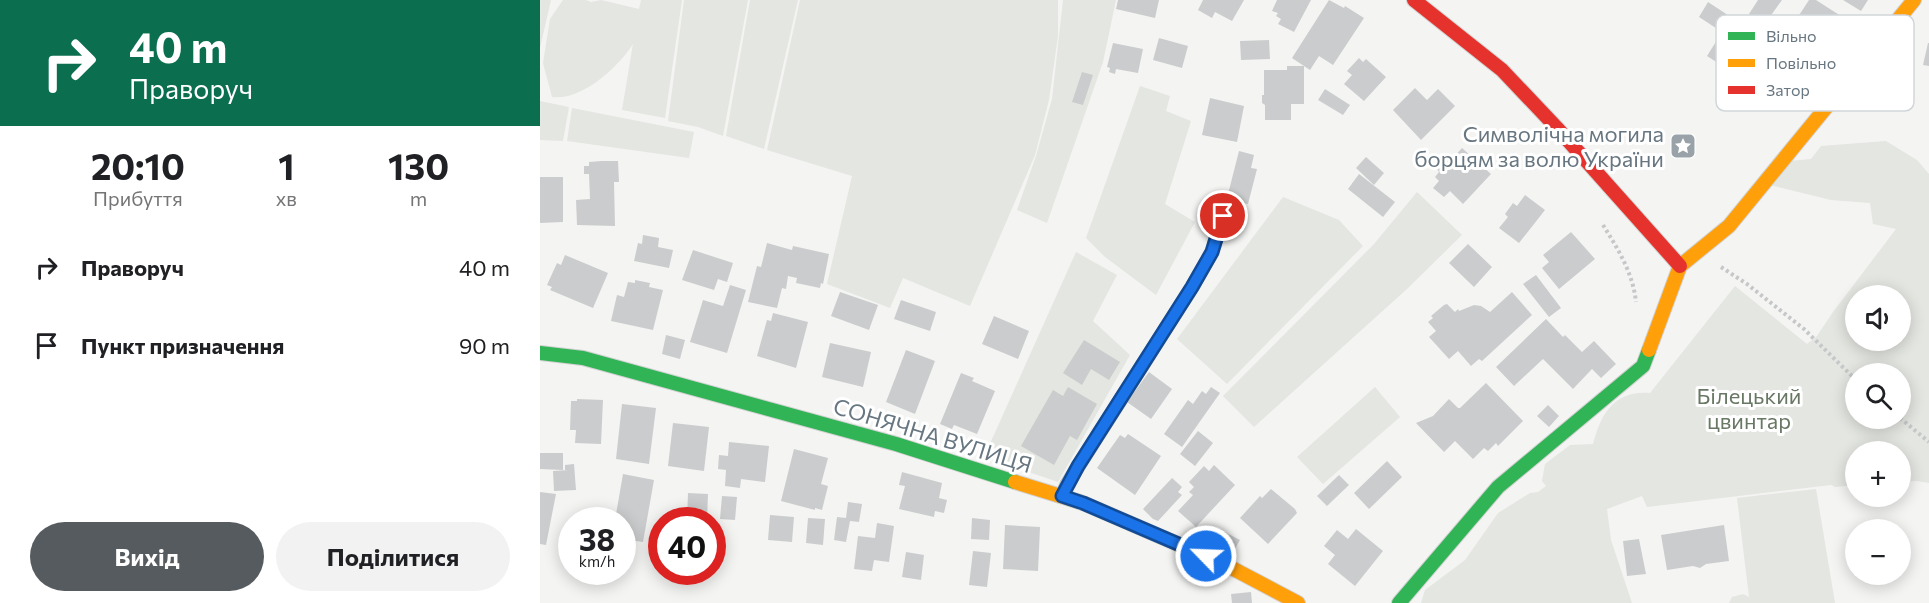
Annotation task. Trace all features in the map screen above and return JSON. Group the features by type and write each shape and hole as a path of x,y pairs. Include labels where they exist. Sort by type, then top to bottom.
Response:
{"street":[{"path":"1414,0 1502,70 1680,266"},
{"path":"1902,15 1914,0"},
{"path":"1399,603 1497,487 1643,366 1680,266 1729,226 1823,111"},
{"name":"СОНЯЧНА ВУЛИЦЯ","path":"540,353 594,361 896,444 1062,496 1226,565 1298,603"}],"lane":[{"path":"1062,496 1073,474 1192,287 1212,252 1223,216"}],"path":[{"path":"1599,219 1621,253 1631,278 1636,306"},
{"path":"1698,251 1747,284 1796,323 1845,370"},
{"path":"1911,427 1929,442"}],"green space":[{"path":"540,0 551,0 540,48"},
{"path":"563,0 591,2 601,0 639,9 641,0 682,0 665,118 622,110 633,44 618,63 598,81 575,94 552,97 543,63 550,19"},
{"path":"684,0 748,0 723,136 698,127 668,121"},
{"path":"750,0 798,0 764,149 726,136"},
{"path":"800,0 1058,0 1058,36 1049,100 1035,155 970,306 903,278 890,308 827,284 852,176 767,150"},
{"path":"1063,0 1116,0 1103,62 1047,223 1017,210 1036,156 1052,99"},
{"path":"1140,86 1170,96 1166,111 1191,121 1165,204 1195,222 1156,295 1105,257 1086,238"},
{"path":"540,101 569,107 563,141 540,140"},
{"path":"572,108 694,132 689,158 567,141"},
{"name":"Білецький цвинтар","path":"1886,141 1917,160 1929,174 1929,483 1911,481 1911,441 1845,441 1845,486 1831,485 1647,507 1642,496 1607,509 1611,540 1632,603 1421,603 1425,590 1465,560 1498,513 1546,486 1542,481 1545,464 1570,445 1593,444 1605,413 1619,400 1627,395 1650,393 1735,286 1807,344 1817,336 1845,296 1845,351 1911,351 1911,285 1853,285 1896,229 1873,224 1870,203 1831,200 1770,185 1790,161 1811,159 1821,146"},
{"path":"1417,192 1462,235 1407,289 1254,427 1223,396 1374,244"},
{"path":"1283,197 1339,220 1363,246 1227,384 1177,339"},
{"path":"1076,252 1117,275 1093,321 1130,355 1058,482 984,457"},
{"path":"1375,387 1400,417 1323,484 1297,457"},
{"path":"1816,489 1835,603 1729,603 1732,597 1743,594 1749,597 1737,498"}],"building":[{"path":"1118,0 1159,0 1155,18 1116,9"},
{"path":"1203,0 1244,0 1232,21 1215,12 1212,18 1198,10"},
{"path":"1277,0 1311,0 1294,32 1278,24 1281,19 1276,16 1278,13 1272,11"},
{"path":"1329,0 1344,8 1345,6 1364,18 1333,65 1319,56 1310,70 1292,58"},
{"path":"1758,0 1782,0 1771,15 1749,14"},
{"path":"1809,0 1816,0 1839,15 1799,15"},
{"path":"1843,0 1868,0 1861,11"},
{"path":"1708,2 1728,15 1716,15 1716,28 1699,17"},
{"path":"1159,38 1188,46 1182,68 1153,60"},
{"path":"1269,40 1270,59 1241,60 1240,41"},
{"path":"1716,42 1716,62 1707,56"},
{"path":"1113,43 1143,49 1138,73 1116,69 1115,74 1109,72 1110,68 1107,67"},
{"path":"1929,43 1929,66 1923,65"},
{"path":"1359,58 1363,62 1366,59 1386,77 1364,101 1344,84 1352,75 1347,71"},
{"path":"1287,66 1304,66 1304,104 1291,104 1291,120 1265,120 1265,105 1262,103 1264,70 1287,70"},
{"path":"1082,72 1093,75 1083,105 1072,102"},
{"path":"1415,88 1427,100 1438,89 1455,106 1421,140 1393,110"},
{"path":"1325,89 1350,105 1343,115 1318,100"},
{"path":"1210,98 1244,106 1237,142 1202,135"},
{"path":"1462,148 1491,174 1463,204 1450,191 1444,197 1433,188 1439,181 1435,177 1439,172 1434,164 1443,154 1446,158 1449,155 1453,158"},
{"path":"1239,151 1254,155 1251,168 1257,169 1248,204 1243,203 1242,205 1226,202"},
{"path":"1366,157 1384,173 1374,185 1356,168"},
{"path":"618,161 619,182 614,182 615,226 577,225 576,200 590,199 589,174 584,174 584,166 589,166 589,162"},
{"path":"1359,174 1395,202 1383,217 1348,189"},
{"path":"540,177 563,177 563,222 540,223"},
{"path":"1525,195 1545,210 1519,243 1499,228 1508,217 1505,214 1513,203 1517,206"},
{"path":"1571,232 1595,259 1559,289 1542,268 1549,262 1543,255"},
{"path":"643,235 659,238 658,247 673,250 669,268 634,261 638,243 642,244"},
{"path":"767,243 792,250 793,246 829,254 823,284 821,283 820,288 796,283 797,278 788,276 786,289 782,288 777,308 748,302 757,266 761,267"},
{"path":"1468,244 1492,267 1474,287 1449,263"},
{"path":"693,250 733,263 727,282 718,279 714,290 682,280"},
{"path":"565,255 608,273 593,308 550,290 552,287 547,285 557,263 561,265"},
{"path":"1536,275 1561,308 1549,317 1523,284"},
{"path":"635,280 650,283 649,287 663,290 653,330 611,321 617,295 624,297 628,282 635,283"},
{"path":"730,285 746,290 727,353 690,342 703,300 723,306"},
{"path":"840,292 878,305 869,330 831,316"},
{"path":"1512,292 1532,315 1482,361 1479,359 1471,366 1458,351 1449,359 1429,337 1436,331 1428,322 1433,318 1431,316 1444,305 1447,304 1455,312 1474,305 1481,306 1490,312"},
{"path":"901,300 936,312 930,331 894,319"},
{"path":"773,313 808,322 796,368 757,356 767,320 771,321"},
{"path":"994,316 1029,331 1018,359 982,344"},
{"path":"1546,319 1582,352 1594,341 1616,364 1601,378 1592,369 1573,389 1543,359 1514,386 1496,367"},
{"path":"666,335 685,340 680,359 662,354"},
{"path":"1084,340 1120,362 1109,380 1091,369 1082,385 1063,373"},
{"path":"830,343 871,352 863,387 822,377"},
{"path":"906,350 935,361 915,414 886,402"},
{"path":"1149,372 1172,389 1151,419 1127,402"},
{"path":"961,373 974,378 972,381 995,391 977,434 954,425 952,429 940,424"},
{"path":"1486,383 1523,421 1498,446 1496,443 1488,451 1484,448 1473,459 1455,441 1444,452 1416,423 1433,416 1449,399 1460,408"},
{"path":"1068,387 1097,404 1077,440 1070,436 1054,465 1021,446 1053,390 1063,396"},
{"path":"1211,387 1220,393 1182,447 1164,434 1188,400 1193,404 1202,391 1206,394"},
{"path":"577,399 603,400 601,444 575,443 576,430 570,430 571,401 577,401"},
{"path":"622,404 656,408 649,464 616,459"},
{"path":"1548,405 1559,416 1549,427 1537,416"},
{"path":"673,423 709,427 704,471 668,466"},
{"path":"1198,431 1213,443 1195,466 1180,454"},
{"path":"1128,434 1161,456 1135,495 1097,468 1120,435 1125,438"},
{"path":"729,442 769,446 765,482 741,479 740,488 725,486 726,470 718,469 719,455 728,456"},
{"path":"794,449 828,458 821,484 828,486 822,510 781,501"},
{"path":"540,453 563,453 563,470 540,469"},
{"path":"1387,461 1402,477 1369,509 1354,493"},
{"path":"574,464 576,490 554,491 553,471 569,470 565,470 565,465"},
{"path":"1214,465 1235,485 1196,527 1178,511 1193,495 1189,492 1194,487 1189,482 1204,466 1209,471"},
{"path":"902,472 942,483 939,498 947,500 944,513 935,511 934,517 899,509 905,486 899,485"},
{"path":"623,474 654,480 643,542 636,541 636,507 617,507"},
{"path":"1339,475 1349,485 1327,506 1317,496"},
{"path":"1172,478 1182,487 1178,492 1182,495 1158,521 1143,509"},
{"path":"1271,489 1297,513 1268,544 1240,518 1260,496 1262,498"},
{"path":"540,492 556,494 546,545 540,544"},
{"path":"688,493 708,494 708,507 687,507"},
{"path":"722,496 737,497 735,520 726,519 726,507 721,507"},
{"path":"848,502 862,504 859,522 850,521 846,542 834,540 837,517 846,518"},
{"path":"770,515 794,517 792,542 768,540"},
{"path":"808,518 825,519 823,545 806,543"},
{"path":"972,518 990,520 989,540 971,539"},
{"path":"877,523 894,526 889,562 874,560 872,571 854,569 858,536 875,538"},
{"path":"1005,525 1040,527 1038,571 1003,569"},
{"path":"1724,525 1729,561 1706,564 1700,568 1693,566 1667,570 1661,535"},
{"path":"1217,528 1240,540 1232,554 1210,542"},
{"path":"1356,529 1383,551 1355,586 1328,564 1335,555 1324,546 1337,530 1348,539"},
{"path":"1639,539 1646,574 1627,576 1623,541"},
{"path":"973,551 991,553 987,587 969,585"},
{"path":"906,552 924,555 921,580 902,577"},
{"path":"1251,592 1252,603 1232,603 1231,594"}],"traffic: fast":[{"path":"1399,603 1498,487 1643,366 1649,350"},
{"path":"540,353 583,358 896,444 1015,482"}],"traffic: slow":[{"path":"1902,15 1914,0"},
{"path":"1649,350 1680,266 1729,226 1823,111"},
{"path":"1015,482 1083,503 1226,565 1298,603"}],"traffic: jam":[{"path":"1414,0 1502,70 1680,266"}],"place":[{"name":"Символічна могила борцям за волю України","path":"1683,146"}],"route":[{"path":"1206,556 1062,496 1078,466 1192,287 1212,252 1223,216"}]}
